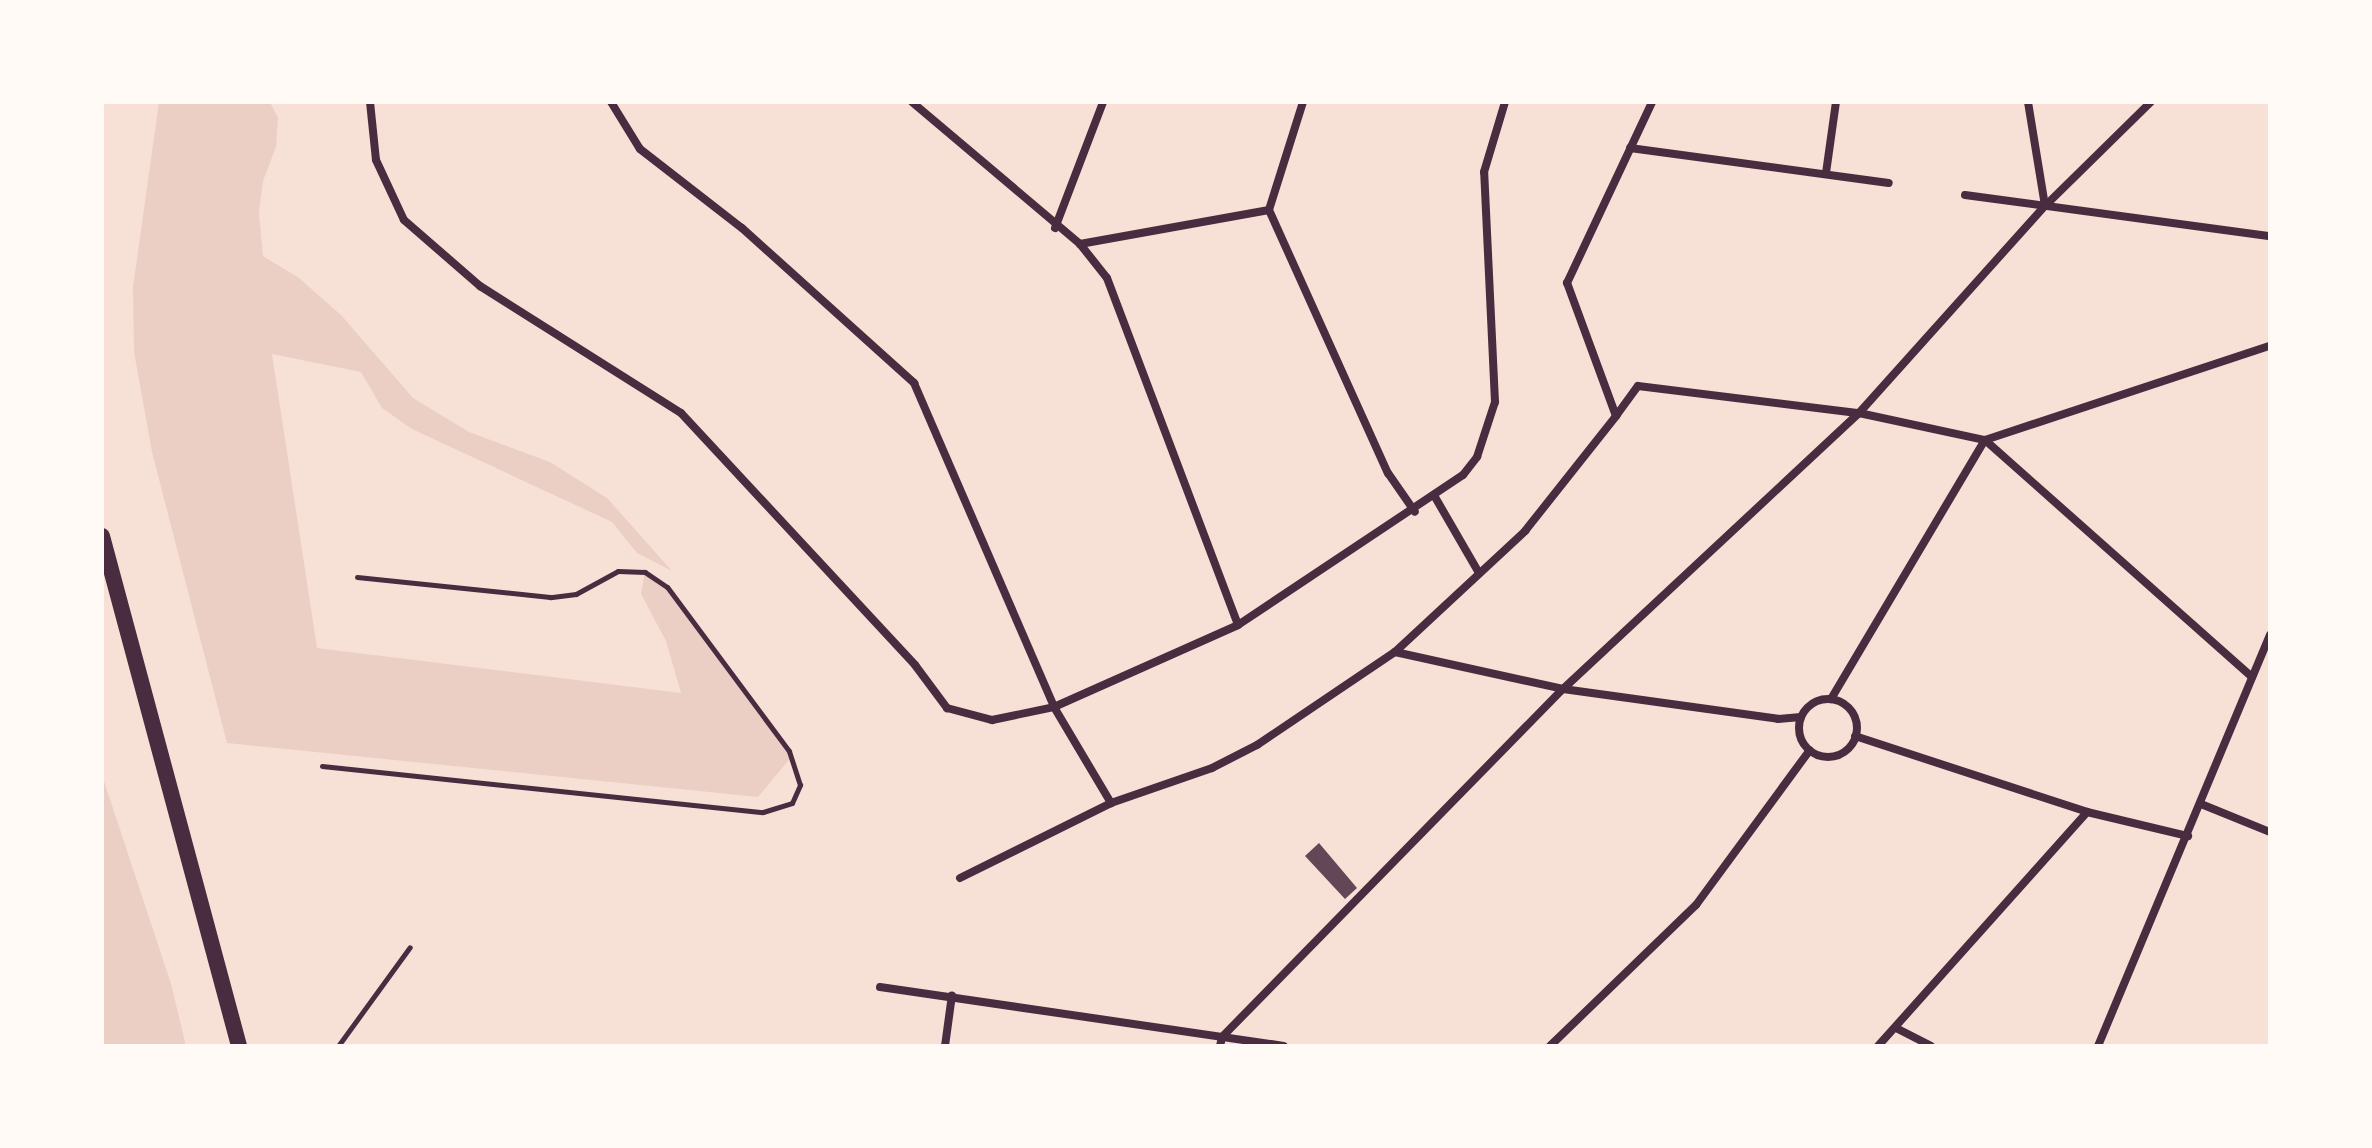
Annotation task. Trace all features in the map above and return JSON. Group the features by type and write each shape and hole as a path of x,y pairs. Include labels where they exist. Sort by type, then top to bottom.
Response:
{"main road":[{"path":"102,536 239,1046"}],"street":[{"path":"370,102 376,160 404,220 480,286 681,413 915,665 947,708 992,720 1054,707 1238,625 1415,512 1477,457 1495,402 1484,172 1505,102"},
{"path":"611,102 640,149 742,228 914,383 1054,707 1111,803"},
{"path":"912,102 1055,228 1080,244 1107,278 1238,625"},
{"path":"1055,228 1103,102"},
{"path":"1303,102 1269,210 1388,473 1415,512"},
{"path":"1616,416 1567,283 1652,102"},
{"path":"1826,173 1836,102"},
{"path":"2028,102 2045,206"},
{"path":"1221,1042 1563,689 1859,413 2045,206 2151,102"},
{"path":"1630,148 1889,183"},
{"path":"1965,195 2270,236"},
{"path":"1080,244 1269,210"},
{"path":"1831,699 1985,440 2270,346"},
{"path":"960,878 1111,803 1212,768 1257,745 1395,652 1525,531 1638,386 1859,413 1985,440 2252,677"},
{"path":"1435,497 1479,573"},
{"path":"2098,1046 2270,635"},
{"path":"1395,652 1563,689 1778,719 1801,717"},
{"path":"1831,699 1852,712 1855,736 1837,755 1810,750 1800,735 1801,717 1813,703 1831,699"},
{"path":"1855,736 2087,812 2188,836"},
{"path":"1550,1046 1696,905 1810,750"},
{"path":"2201,804 2270,832"},
{"path":"1878,1046 2087,812"},
{"path":"880,987 952,995 1221,1042 1284,1046"},
{"path":"945,1046 952,995"},
{"path":"1896,1028 1931,1046"}],"lane":[{"path":"322,766 763,812 792,803 800,785 789,751 667,587 645,572 618,571 576,594 550,597 357,577"},
{"path":"338,1046 410,947"}],"shaded area":[{"path":"159,102 270,102 278,118 276,147 263,181 259,213 263,256 299,278 341,315 413,398 469,432 550,462 607,498 672,571 637,553 612,522 412,429 382,408 361,372 272,354 317,648 681,693 666,641 641,594 645,572 667,587 792,756 758,797 227,743 152,452 134,352 133,287"},
{"path":"102,775 171,984 186,1046 102,1046"}],"building":[{"path":"1319,843 1357,888 1345,899 1305,856"}]}
